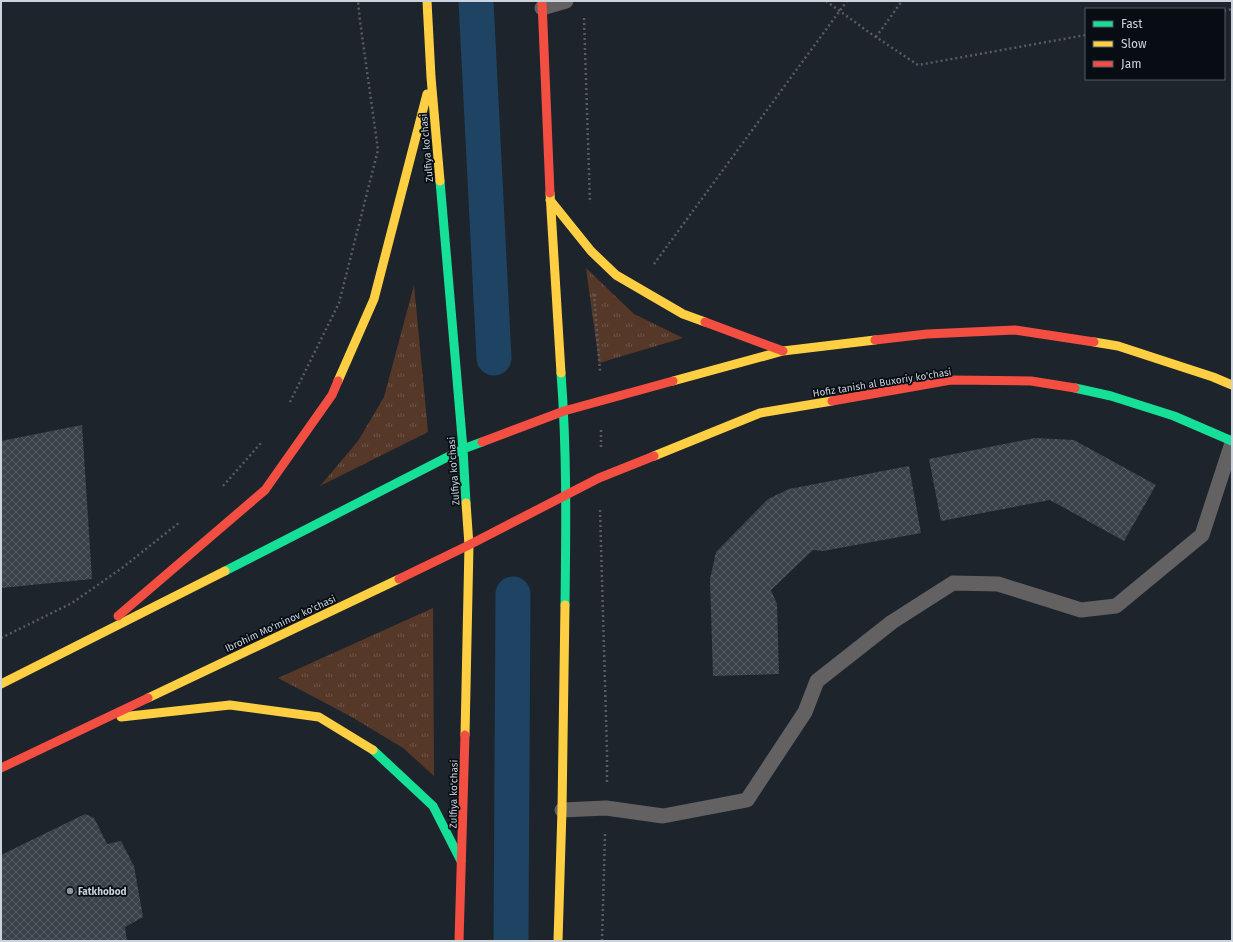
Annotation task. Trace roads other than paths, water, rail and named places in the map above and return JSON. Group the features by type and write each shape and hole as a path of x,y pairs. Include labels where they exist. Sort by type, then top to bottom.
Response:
{"main road":[{"name":"Zulfiya ko'chasi","path":"427,1 431,77 463,449 469,545 459,941"},
{"path":"542,4 550,200 564,411 566,495 562,810 558,941"},
{"path":"90,640 265,490 332,395 374,299 431,77"},
{"path":"550,200 591,251 616,275 683,314 783,351"},
{"path":"1,684 463,449 564,411 783,351 927,334 1015,330 1118,346 1213,377 1232,385"},
{"name":"Hofiz tanish al Buxoriy ko'chasi","path":"566,495 599,478 760,413 950,380 1031,381 1071,386 1111,396 1174,416 1232,442"},
{"name":"Ibrohim Mo'minov ko'chasi","path":"1,768 469,545 566,495"},
{"path":"104,718 230,705 319,717 373,750 432,806 462,864"}],"lane":[{"path":"542,4 566,1"},
{"path":"562,810 606,808 662,816 747,800 805,712 817,682 892,622 953,583 998,584 1081,610 1116,606 1202,535 1232,442"}],"waterway":[{"path":"476,1 494,358"},
{"path":"511,941 513,594"}],"place":[{"name":"Fatkhobod","path":"70,891"}]}
